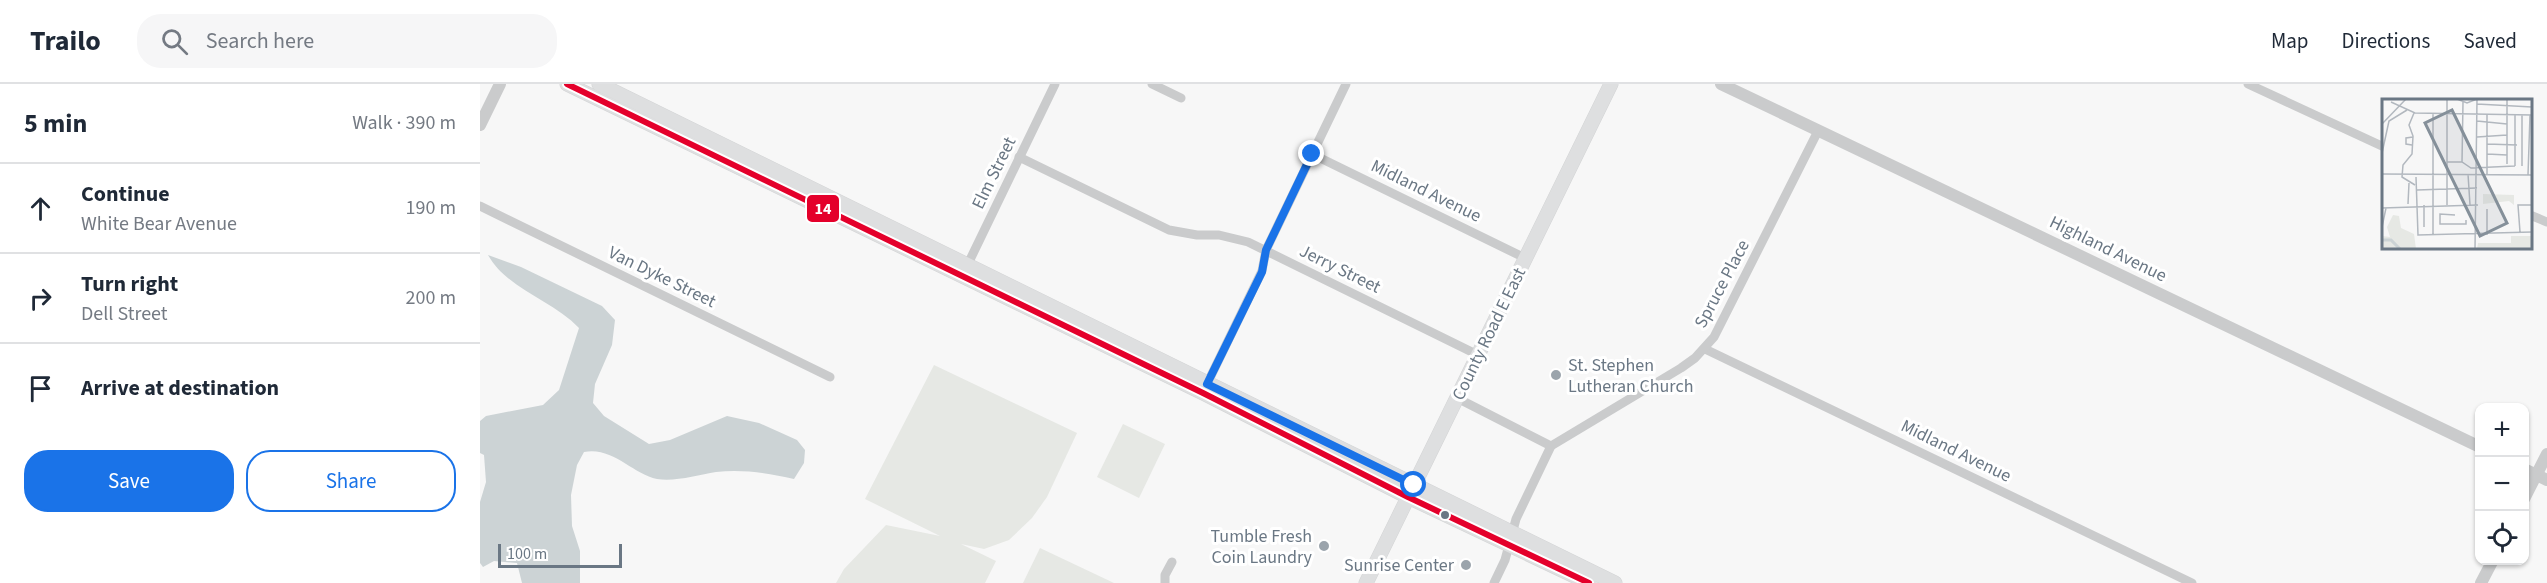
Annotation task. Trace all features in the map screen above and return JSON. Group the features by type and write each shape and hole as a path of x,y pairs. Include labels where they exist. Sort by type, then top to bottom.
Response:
{"main road":[{"path":"567,84 1207,384 1411,491"},
{"path":"599,84 1203,393 1510,539 1615,583"},
{"name":"County Road E East","path":"1366,583 1611,84"},
{"path":"1510,539 1589,583"}],"street":[{"path":"480,125 500,84"},
{"name":"Elm Street","path":"964,271 1055,84"},
{"path":"1152,84 1181,98"},
{"path":"1207,384 1262,272 1266,250 1346,84"},
{"name":"Highland Avenue","path":"1721,84 2475,445"},
{"path":"2248,84 2382,146"},
{"name":"Spruce Place","path":"1551,446 1681,368 1705,349 1725,318 1818,131"},
{"name":"Midland Avenue","path":"1312,154 1526,258"},
{"name":"Jerry Street","path":"1020,157 1169,230 1197,235 1234,237 1266,250 1478,355"},
{"name":"Van Dyke Street","path":"480,206 830,377"},
{"path":"2532,215 2547,222"},
{"name":"Midland Avenue","path":"1705,349 2192,583"},
{"path":"1457,398 1551,446 1510,539 1505,560 1494,583"},
{"path":"2529,494 2542,477 2547,454"},
{"path":"1165,583 1165,575 1172,562"},
{"path":"2481,583 2491,565"}],"shaded area":[{"path":"488,255 521,267 602,306 615,320 612,345 595,384 593,403 604,416 649,444 670,440 727,416 759,423 797,440 805,450 804,463 794,479 765,473 736,471 664,480 639,472 604,453 584,452 577,465 571,495 572,526 580,551 580,583 522,583 517,563 494,561 483,567 480,563 480,502 486,482 484,455 480,453 480,421 486,416 543,405 559,390 579,328 568,318 506,277"},
{"path":"934,365 1077,433 1047,497 1032,518 1009,540 984,549 961,544 996,561 985,583 836,583 844,569 886,525 940,536 865,499"},
{"path":"1123,424 1165,444 1139,498 1097,477"},
{"path":"1040,548 1114,583 1023,583"}],"transit line":[{"name":"14","path":"567,84 1203,393 1408,497 1589,583"}],"place":[{"name":"St. Stephen Lutheran Church","path":"1556,375"},
{"name":"Tumble Fresh Coin Laundry","path":"1324,546"},
{"name":"Sunrise Center","path":"1466,565"}],"route":[{"path":"1312,154 1266,250 1262,272 1207,384 1414,485"}]}
